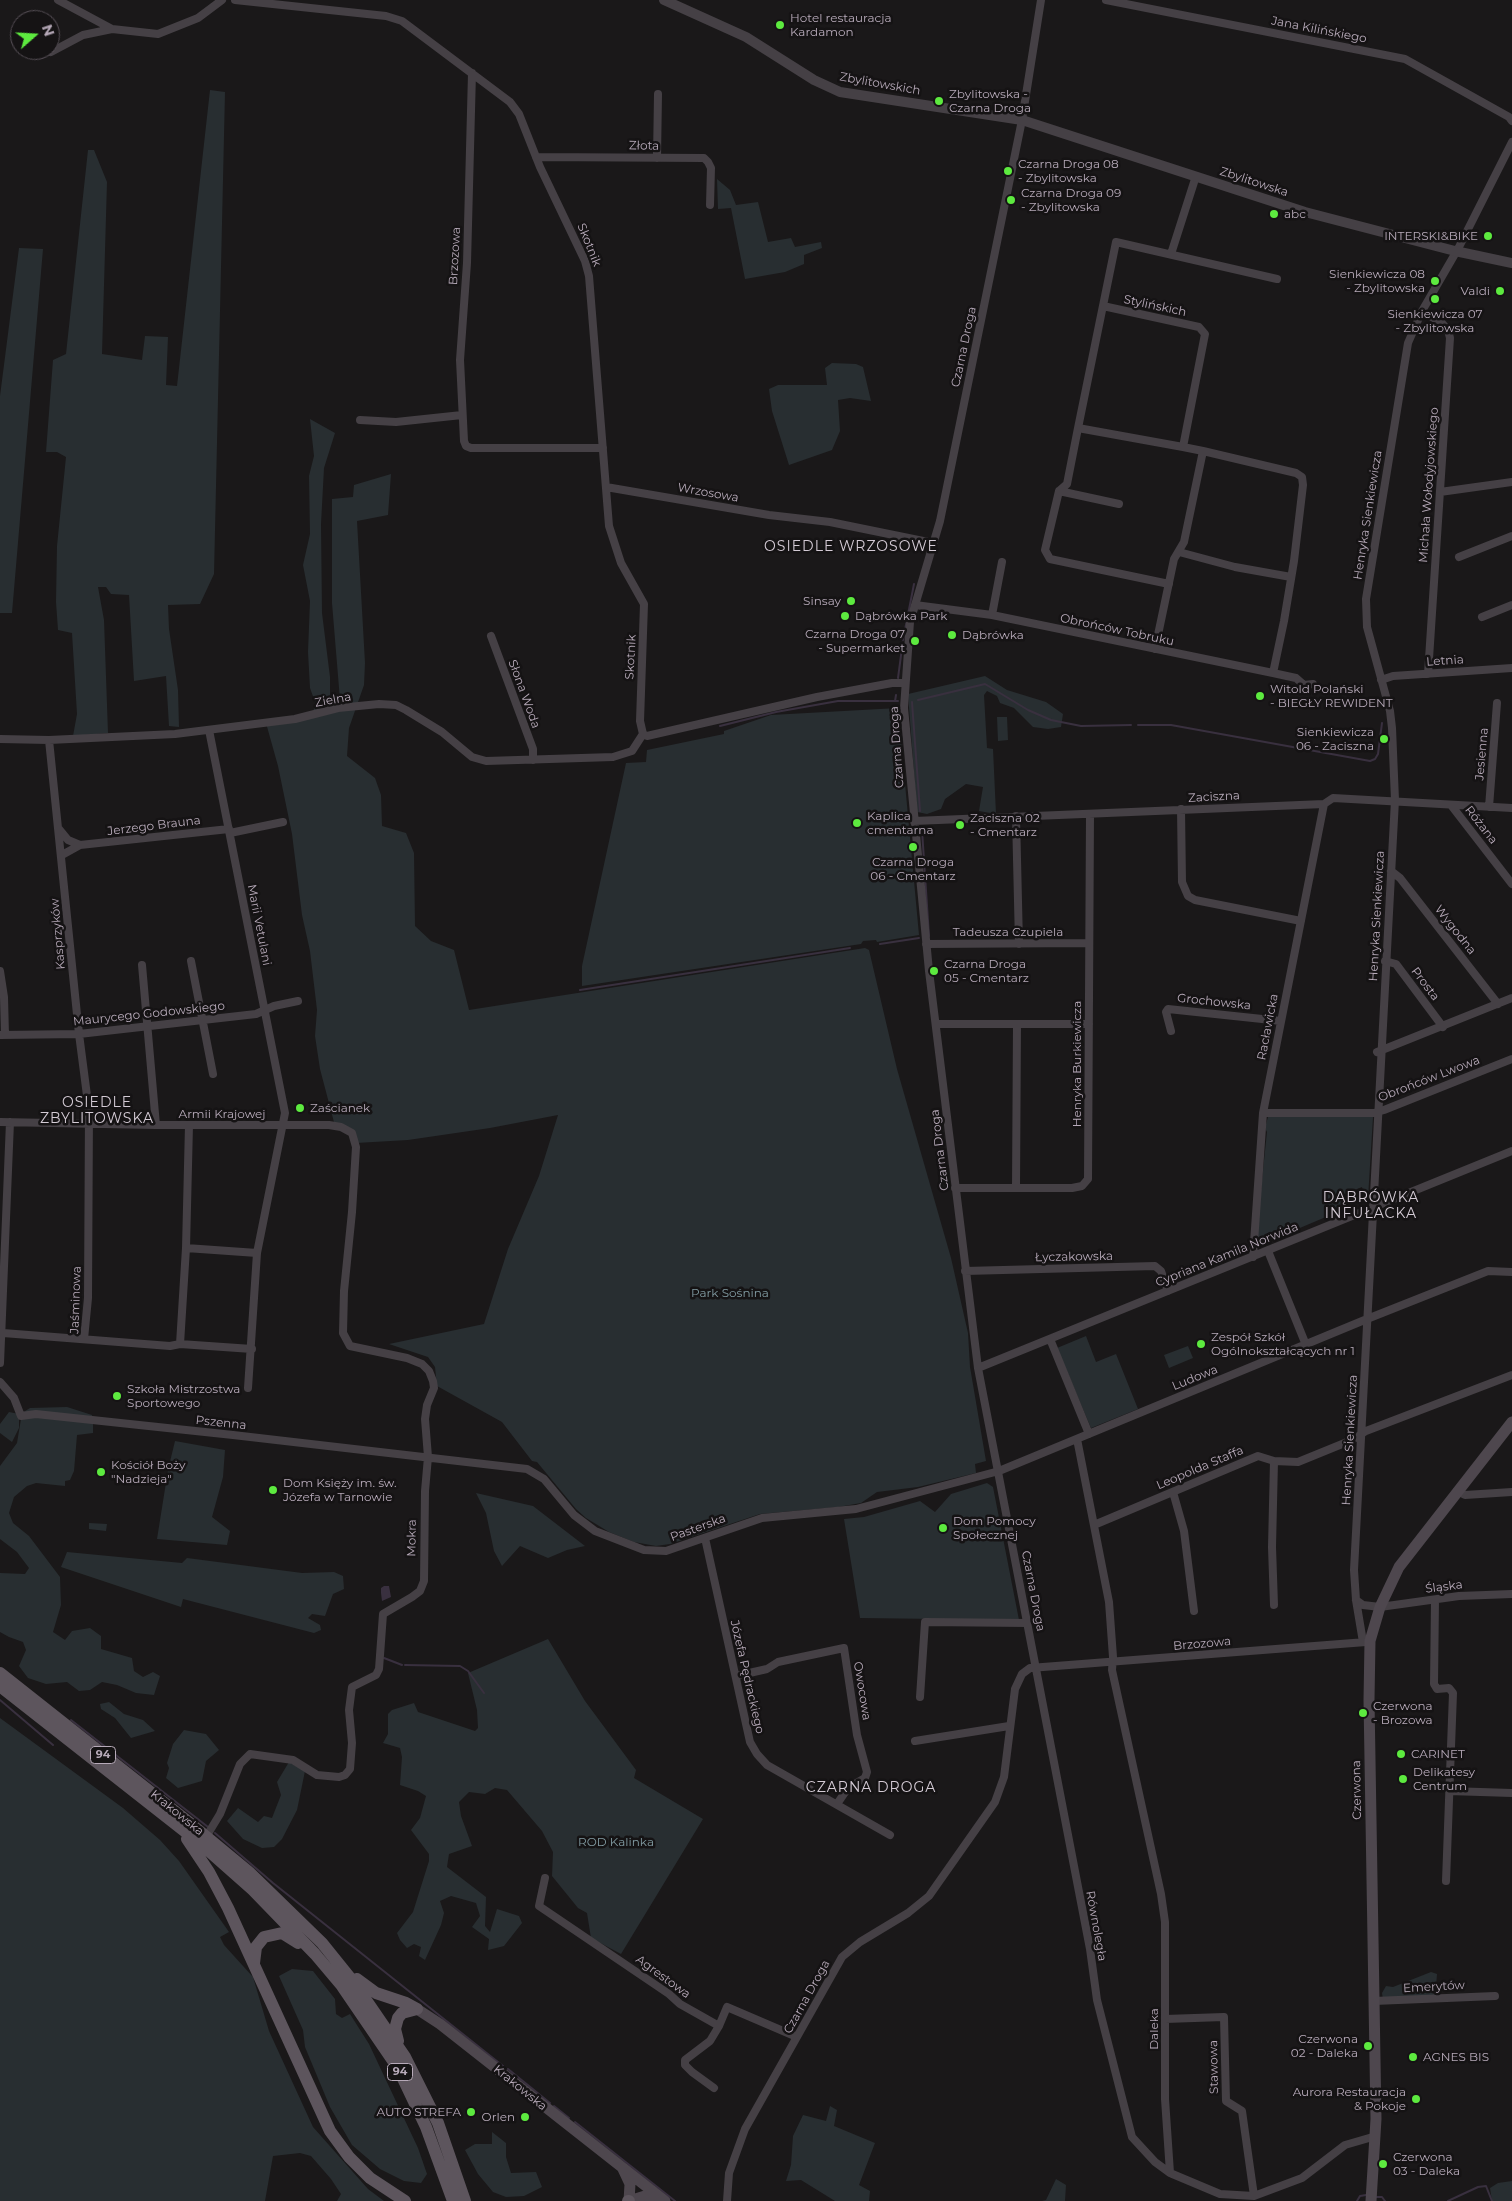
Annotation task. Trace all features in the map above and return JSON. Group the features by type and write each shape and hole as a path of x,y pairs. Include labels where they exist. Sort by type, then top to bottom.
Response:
{"main road":[{"name":"Czerwona","path":"1371,2201 1376,2136 1366,1642 1380,1606 1403,1562 1512,1422"},
{"name":"Krakowska","path":"0,1673 206,1837 293,1914 342,1967"},
{"name":"Krakowska","path":"0,1686 161,1812"},
{"path":"161,1812 201,1858 228,1908 330,2131 359,2168 382,2187 405,2201"},
{"name":"94","path":"161,1812 253,1890 315,1954 342,1986 382,2042 412,2096 434,2145 453,2201"},
{"path":"254,1966 256,1947 260,1942 271,1934 282,1933 295,1940 342,1986"},
{"path":"342,1967 370,1990 406,2002 417,2009"},
{"name":"94","path":"342,1967 377,2014 405,2057 438,2123 465,2201"},
{"name":"Krakowska","path":"417,2009 440,2024 665,2201"},
{"path":"405,2057 398,2042 396,2022 402,2013 417,2009"},
{"path":"626,2171 635,2180 636,2188 629,2201"},
{"name":"Krakowska","path":"629,2201 645,2196 665,2201"}],"street":[{"path":"58,0 112,29 135,33 165,33 198,18 222,0"},
{"name":"Skotnik","path":"235,0 394,18 402,21 510,102 518,114 536,157 578,245 589,276 612,541 621,563 644,604 640,721 643,734"},
{"name":"Zbylitowskich","path":"664,0 746,37 833,89 1022,120"},
{"name":"Czarna Droga","path":"726,2201 729,2173 735,2151 745,2129 842,1957 860,1942 908,1913 929,1896 995,1802 1004,1776 1015,1689 1020,1678 1030,1668 1036,1666 978,1368 926,944 904,708 910,622 941,513 1022,120 1041,0"},
{"name":"Jana Kilińskiego","path":"1106,0 1405,59 1509,117 1512,121"},
{"path":"60,47 84,35 112,29"},
{"name":"Brzozowa","path":"472,73 467,263 460,360 464,441 466,446 471,448 603,448"},
{"path":"656,158 658,94"},
{"name":"Zbylitowska","path":"1022,120 1305,212 1455,251 1512,263"},
{"path":"1455,251 1512,142"},
{"name":"Złota","path":"536,157 704,158 711,168 710,205"},
{"path":"1171,254 1196,176"},
{"path":"1168,584 1050,559 1045,550 1058,491 1068,484 1116,242 1277,279"},
{"name":"Henryka Sienkiewicza","path":"1366,1642 1356,1600 1354,1570 1378,1112 1379,1052 1395,800 1392,728 1367,627 1366,598 1408,343 1422,311 1455,251"},
{"name":"Stylińskich","path":"1103,306 1203,330 1205,334 1204,341 1182,448"},
{"name":"Michała Wołodyjowskiego","path":"1422,311 1442,323 1448,330 1450,338 1428,674"},
{"path":"360,420 396,422 462,414"},
{"path":"1078,428 1204,451 1302,477 1303,485 1291,577 1273,673"},
{"path":"1155,649 1174,559 1184,542 1204,451"},
{"path":"1440,492 1512,482"},
{"name":"Wrzosowa","path":"606,487 769,516 806,519 933,543"},
{"path":"1058,491 1119,504"},
{"path":"1459,557 1512,536"},
{"path":"1179,552 1235,567 1291,577"},
{"path":"992,615 1002,562"},
{"name":"Obrońców Tobruku","path":"915,605 992,615 1296,678 1304,685 1312,684"},
{"path":"1482,617 1512,605"},
{"name":"Słona Woda","path":"491,636 533,749 533,760"},
{"name":"Letnia","path":"1381,680 1393,676 1512,668"},
{"path":"643,734 646,736 817,697 892,683 905,683"},
{"name":"Jesienna","path":"1489,807 1497,703"},
{"name":"Zielna","path":"0,739 49,740 210,730 293,719 338,708 379,704 396,705 442,732 477,760 613,757 632,751 643,734"},
{"name":"Marii Vetulani","path":"210,730 285,1113 257,1253 248,1388"},
{"name":"Kasprzyków","path":"49,740 62,855 78,1034 90,1124"},
{"name":"Zaciszna","path":"914,821 1324,804 1333,798 1512,808"},
{"name":"Racławicka","path":"1253,1257 1263,1114 1324,804"},
{"name":"Różana","path":"1450,805 1512,884"},
{"path":"1181,809 1182,882 1188,896 1195,900 1301,921"},
{"name":"Henryka Burkiewicza","path":"956,1188 1072,1188 1082,1186 1088,1179 1090,814"},
{"path":"1016,816 1019,944"},
{"name":"Jerzego Brauna","path":"62,855 80,845 230,831 283,822"},
{"path":"58,828 68,840 80,845"},
{"name":"Wygodna","path":"1391,872 1400,878 1498,1004"},
{"name":"Tadeusza Czupiela","path":"926,944 1089,943"},
{"path":"191,961 213,1074"},
{"name":"Prosta","path":"1385,962 1396,964 1443,1027"},
{"path":"142,965 156,1125"},
{"path":"0,971 4,997 2,1035"},
{"path":"1379,1052 1512,998"},
{"name":"Maurycego Godowskiego","path":"2,1035 78,1034 256,1014 298,1001"},
{"name":"Grochowska","path":"1171,1031 1166,1012 1168,1009 1281,1021"},
{"path":"936,1024 1089,1024"},
{"path":"1016,1188 1017,1024"},
{"name":"Obrońców Lwowa","path":"1263,1114 1378,1112 1512,1059"},
{"name":"Armii Krajowej","path":"0,1122 156,1125 329,1125 341,1127 352,1132"},
{"path":"0,1363 10,1122"},
{"name":"Jaśminowa","path":"90,1124 88,1298 84,1340 252,1349"},
{"path":"180,1344 186,1248 189,1125"},
{"name":"Mokra","path":"206,1837 220,1814 240,1764 250,1754 293,1760 317,1775 339,1777 345,1775 350,1769 352,1687 376,1675 379,1669 383,1614 420,1591 424,1581 425,1491 428,1457 425,1419 434,1388 429,1371 422,1364 407,1358 350,1346 343,1333 343,1300 352,1212 356,1147 352,1132"},
{"name":"Cypriana Kamila Norwida","path":"978,1368 1512,1151"},
{"path":"186,1248 257,1253"},
{"path":"1268,1251 1306,1345"},
{"name":"Łyczakowska","path":"965,1271 1154,1266 1161,1271 1168,1291"},
{"name":"Ludowa","path":"999,1471 1488,1271 1512,1272"},
{"path":"2,1333 84,1340"},
{"path":"1050,1339 1089,1434"},
{"name":"Leopolda Staffa","path":"1094,1524 1258,1456 1274,1461 1298,1462 1361,1435 1512,1376"},
{"name":"Pszenna","path":"0,1382 14,1398 22,1416 45,1415 428,1457"},
{"name":"Daleka","path":"1077,1439 1109,1602 1112,1670 1133,1775 1161,1894 1165,1922 1165,2099 1170,2173"},
{"name":"Pasterska","path":"428,1457 527,1469 544,1479 582,1523 595,1531 644,1550 666,1552 762,1518 856,1509 999,1471"},
{"path":"1274,1461 1272,1547 1274,1605"},
{"path":"1173,1492 1184,1531 1194,1611"},
{"path":"1457,1492 1465,1496 1512,1492"},
{"name":"Józefa Pędrackiego","path":"705,1538 750,1742 757,1754 767,1765 890,1835"},
{"name":"Śląska","path":"1380,1606 1459,1596 1512,1594"},
{"path":"1356,1600 1363,1605 1380,1606"},
{"path":"1435,1600 1434,1684 1436,1689 1449,1688 1453,1693 1446,1881"},
{"path":"920,1697 925,1622 1028,1624"},
{"name":"Brzozowa","path":"1036,1666 1113,1662 1366,1642"},
{"name":"Owocowa","path":"736,1676 767,1669 786,1660 844,1648 857,1735 867,1772 865,1778 848,1788 837,1804"},
{"name":"Równoległa","path":"1036,1666 1090,1948 1094,1987 1128,2126 1132,2137 1155,2162 1170,2173"},
{"path":"915,1741 1009,1726"},
{"path":"1450,1791 1512,1793"},
{"name":"Agrestowa","path":"545,1878 539,1906 669,1994 680,2004 719,2026"},
{"name":"Emerytów","path":"1374,2001 1495,1996"},
{"path":"714,2088 685,2066 685,2060 710,2041 727,2007 797,2037"},
{"name":"Stawowa","path":"1165,2019 1224,2017 1226,2101 1242,2111 1254,2196"},
{"path":"1170,2173 1220,2194 1254,2196 1302,2178 1345,2145 1376,2136"}],"green space":[{"path":"210,90 225,92 214,574 200,604 168,605 169,629 178,690 179,727 169,726 166,676 134,681 129,595 111,594 106,587 98,587 104,620 108,733 73,736 77,714 72,633 58,630 56,602 57,546 66,457 57,452 46,452 53,360 66,354 88,150 94,150 107,182 102,354 142,360 145,336 168,337 166,385 177,386"},
{"path":"717,179 730,190 736,205 758,202 768,242 791,238 795,247 821,242 822,248 804,255 804,264 785,272 745,279 731,208 718,209"},
{"path":"19,248 43,249 12,613 0,613 0,396"},
{"path":"832,363 856,364 863,367 871,401 850,398 838,400 840,431 832,450 789,465 772,411 769,389 778,385 827,385 825,368"},
{"name":"Park Sośnina","path":"310,419 335,433 324,468 321,524 322,613 330,677 330,710 338,708 340,700 332,603 332,499 353,497 354,485 391,474 388,515 357,521 365,663 364,685 349,728 347,756 375,778 381,795 382,826 406,833 414,853 415,926 431,941 454,950 469,1010 865,948 869,950 897,1069 951,1258 968,1333 970,1367 986,1461 975,1464 976,1473 918,1487 877,1492 861,1503 760,1514 670,1544 656,1546 634,1542 609,1532 586,1518 576,1509 537,1462 532,1461 502,1422 437,1386 435,1367 428,1357 389,1344 484,1324 508,1249 539,1176 558,1115 490,1128 408,1140 356,1143 355,1139 335,1126 320,1069 315,1036 317,1010 292,834 278,766 266,723 313,714 315,702 310,688 308,652 310,601 303,565 310,534 309,476 314,456"},
{"path":"985,676 1007,690 1046,702 1063,714 1061,727 1048,729 1033,727 1014,708 1000,703 997,696 987,691 984,695 987,748 993,749 996,814 979,811 983,787 966,784 945,799 941,809 927,814 917,812 908,694"},
{"path":"898,708 919,935 877,942 876,940 863,941 861,944 582,986 582,966 626,763 646,762 647,750 724,734 724,731 771,715"},
{"path":"997,717 1007,717 1008,740 998,741"},
{"path":"1268,1117 1373,1117 1368,1198 1365,1199 1362,1187 1342,1195 1347,1208 1255,1247 1267,1132 1265,1128"},
{"path":"1086,1336 1096,1362 1116,1354 1138,1409 1091,1428 1057,1348"},
{"path":"1188,1346 1193,1358 1169,1368 1164,1355"},
{"path":"67,1407 92,1415 93,1421 93,1433 77,1435 74,1471 70,1480 65,1481 65,1486 36,1483 27,1486 14,1497 9,1513 13,1523 29,1536 60,1577 61,1605 53,1632 65,1640 72,1631 90,1628 101,1636 101,1649 132,1658 134,1671 143,1677 153,1672 160,1676 154,1695 136,1693 117,1685 102,1682 90,1690 79,1691 67,1682 46,1684 28,1678 19,1666 26,1650 23,1642 0,1632 0,1573 25,1574 29,1568 17,1552 0,1539 0,1466 17,1443 22,1413 30,1408"},
{"path":"9,1412 19,1414 19,1428 12,1442 0,1433 0,1424"},
{"path":"175,1441 225,1450 223,1477 212,1517 230,1531 227,1545 157,1539 168,1470"},
{"path":"987,1483 993,1487 1019,1620 860,1618 844,1519 864,1517 920,1501 935,1512 951,1494"},
{"path":"476,1493 533,1506 585,1546 567,1550 548,1558 520,1546 502,1566 494,1551 486,1513"},
{"path":"89,1523 107,1524 106,1531 89,1529"},
{"path":"67,1552 182,1563 187,1558 302,1573 334,1572 343,1576 344,1589 333,1594 325,1616 312,1614 308,1618 320,1625 321,1630 314,1633 183,1599 181,1607 61,1567"},
{"name":"ROD Kalinka","path":"548,1639 585,1701 636,1770 634,1778 703,1819 621,1954 591,1938 587,1913 578,1908 552,1876 553,1852 542,1831 507,1790 495,1788 485,1794 469,1792 459,1802 461,1816 472,1846 449,1854 447,1867 486,1897 485,1926 490,1932 497,1909 519,1916 522,1923 504,1946 488,1950 489,1939 472,1927 480,1916 476,1903 451,1896 440,1901 444,1913 441,1925 425,1960 419,1956 421,1947 414,1944 407,1948 397,1933 413,1912 429,1861 429,1854 411,1830 420,1818 426,1796 400,1785 402,1757 400,1748 383,1743 388,1734 388,1714 392,1710 414,1703 418,1712 475,1731 478,1728 477,1710 468,1673"},
{"path":"109,1702 124,1714 143,1720 155,1731 131,1738 115,1718 101,1709 100,1704"},
{"path":"0,1718 123,1808 160,1840 179,1861 229,1932 220,1937 224,1945 253,1977 269,2031 313,2127 368,2189 384,2201 337,2201 341,2194 331,2179 311,2156 300,2153 273,2156 265,2201 0,2201"},
{"path":"184,1730 206,1734 219,1750 206,1761 202,1781 178,1788 166,1778 169,1768 167,1763 173,1744"},
{"path":"289,1762 305,1771 297,1810 282,1839 274,1847 262,1848 243,1839 227,1821 238,1808 258,1822 264,1816 272,1818 281,1795 277,1782"},
{"path":"292,1969 313,1971 335,1999 336,2014 342,2018 350,2014 369,2044 418,2148 427,2174 421,2183 404,2181 380,2169 352,2145 330,2107 305,2047 303,2030 279,1976"},
{"path":"1431,1972 1437,1974 1435,1999 1383,2000 1382,1993 1386,1986 1393,1987"},
{"path":"830,2106 837,2110 834,2126 875,2143 859,2185 870,2191 869,2201 835,2201 801,2180 786,2181 791,2165 793,2136 803,2115 826,2121"},
{"path":"492,2132 506,2143 506,2157 511,2173 536,2172 542,2187 524,2196 506,2197 493,2192 478,2174 465,2150 475,2144 492,2144"},
{"path":"1056,2179 1066,2185 1065,2201 1042,2201 1046,2200"},
{"path":"1512,2181 1512,2201 1492,2201 1490,2188 1498,2183"}],"shaded area":[{"path":"389,1586 391,1597 382,1601 381,1588"}],"waterway":[{"path":"903,640 914,584"},
{"path":"898,678 902,648"},
{"path":"918,700 985,684 1028,710 1051,720 1081,726 1131,725"},
{"path":"895,701 896,695"},
{"path":"720,726 776,712 838,701 898,701"},
{"path":"912,702 920,811"},
{"path":"1138,725 1171,725 1370,761 1375,759 1378,754 1382,723"},
{"path":"922,830 929,936"},
{"path":"880,944 919,938"},
{"path":"580,990 850,948"},
{"path":"384,1658 402,1665"},
{"path":"405,1665 460,1666 468,1671 484,1693"},
{"path":"0,1700 53,1745"},
{"path":"71,1720 208,1827"},
{"path":"215,1833 273,1883 503,2066"},
{"path":"508,2069 550,2103"},
{"path":"554,2106 569,2118"},
{"path":"575,2122 675,2201"},
{"path":"1448,2201 1478,2187 1486,2186 1492,2201"},
{"path":"1357,2201 1360,2196 1366,2195"},
{"path":"1376,2197 1382,2197 1385,2201"}],"place":[{"name":"Hotel restauracja Kardamon","path":"780,25"},
{"name":"Zbylitowska - Czarna Droga","path":"939,101"},
{"name":"Czarna Droga 08 - Zbylitowska","path":"1008,171"},
{"name":"Czarna Droga 09 - Zbylitowska","path":"1011,200"},
{"name":"abc","path":"1274,214"},
{"name":"INTERSKI&BIKE","path":"1488,236"},
{"name":"Sienkiewicza 08 - Zbylitowska","path":"1435,281"},
{"name":"Valdi","path":"1500,291"},
{"name":"Sienkiewicza 07 - Zbylitowska","path":"1435,299"},
{"name":"Sinsay","path":"851,601"},
{"name":"Dąbrówka Park","path":"845,616"},
{"name":"Dąbrówka","path":"952,635"},
{"name":"Czarna Droga 07 - Supermarket","path":"915,641"},
{"name":"Witold Polański - BIEGŁY REWIDENT","path":"1260,696"},
{"name":"Sienkiewicza 06 - Zaciszna","path":"1384,739"},
{"name":"Kaplica cmentarna","path":"857,823"},
{"name":"Zaciszna 02 - Cmentarz","path":"960,825"},
{"name":"Czarna Droga 06 - Cmentarz","path":"913,847"},
{"name":"Czarna Droga 05 - Cmentarz","path":"934,971"},
{"name":"Zaścianek","path":"300,1108"},
{"name":"Zespół Szkół Ogólnokształcących nr 1","path":"1201,1344"},
{"name":"Szkoła Mistrzostwa Sportowego","path":"117,1396"},
{"name":"Kościół Boży \"Nadzieja\"","path":"101,1472"},
{"name":"Dom Księży im. św. Józefa w Tarnowie","path":"273,1490"},
{"name":"Dom Pomocy Społecznej","path":"943,1528"},
{"name":"Czerwona - Brozowa","path":"1363,1713"},
{"name":"CARINET","path":"1401,1754"},
{"name":"Delikatesy Centrum","path":"1403,1779"},
{"name":"Czerwona 02 - Daleka","path":"1368,2046"},
{"name":"AGNES BIS","path":"1413,2057"},
{"name":"Aurora Restauracja & Pokoje","path":"1416,2099"},
{"name":"AUTO STREFA","path":"471,2112"},
{"name":"Orlen","path":"525,2117"},
{"name":"Czerwona 03 - Daleka","path":"1383,2164"}],"district":[{"name":"OSIEDLE WRZOSOWE","path":"851,547"},
{"name":"OSIEDLE ZBYLITOWSKA","path":"97,1112"},
{"name":"DĄBRÓWKA INFUŁACKA","path":"1371,1206"},
{"name":"CZARNA DROGA","path":"871,1788"}]}
